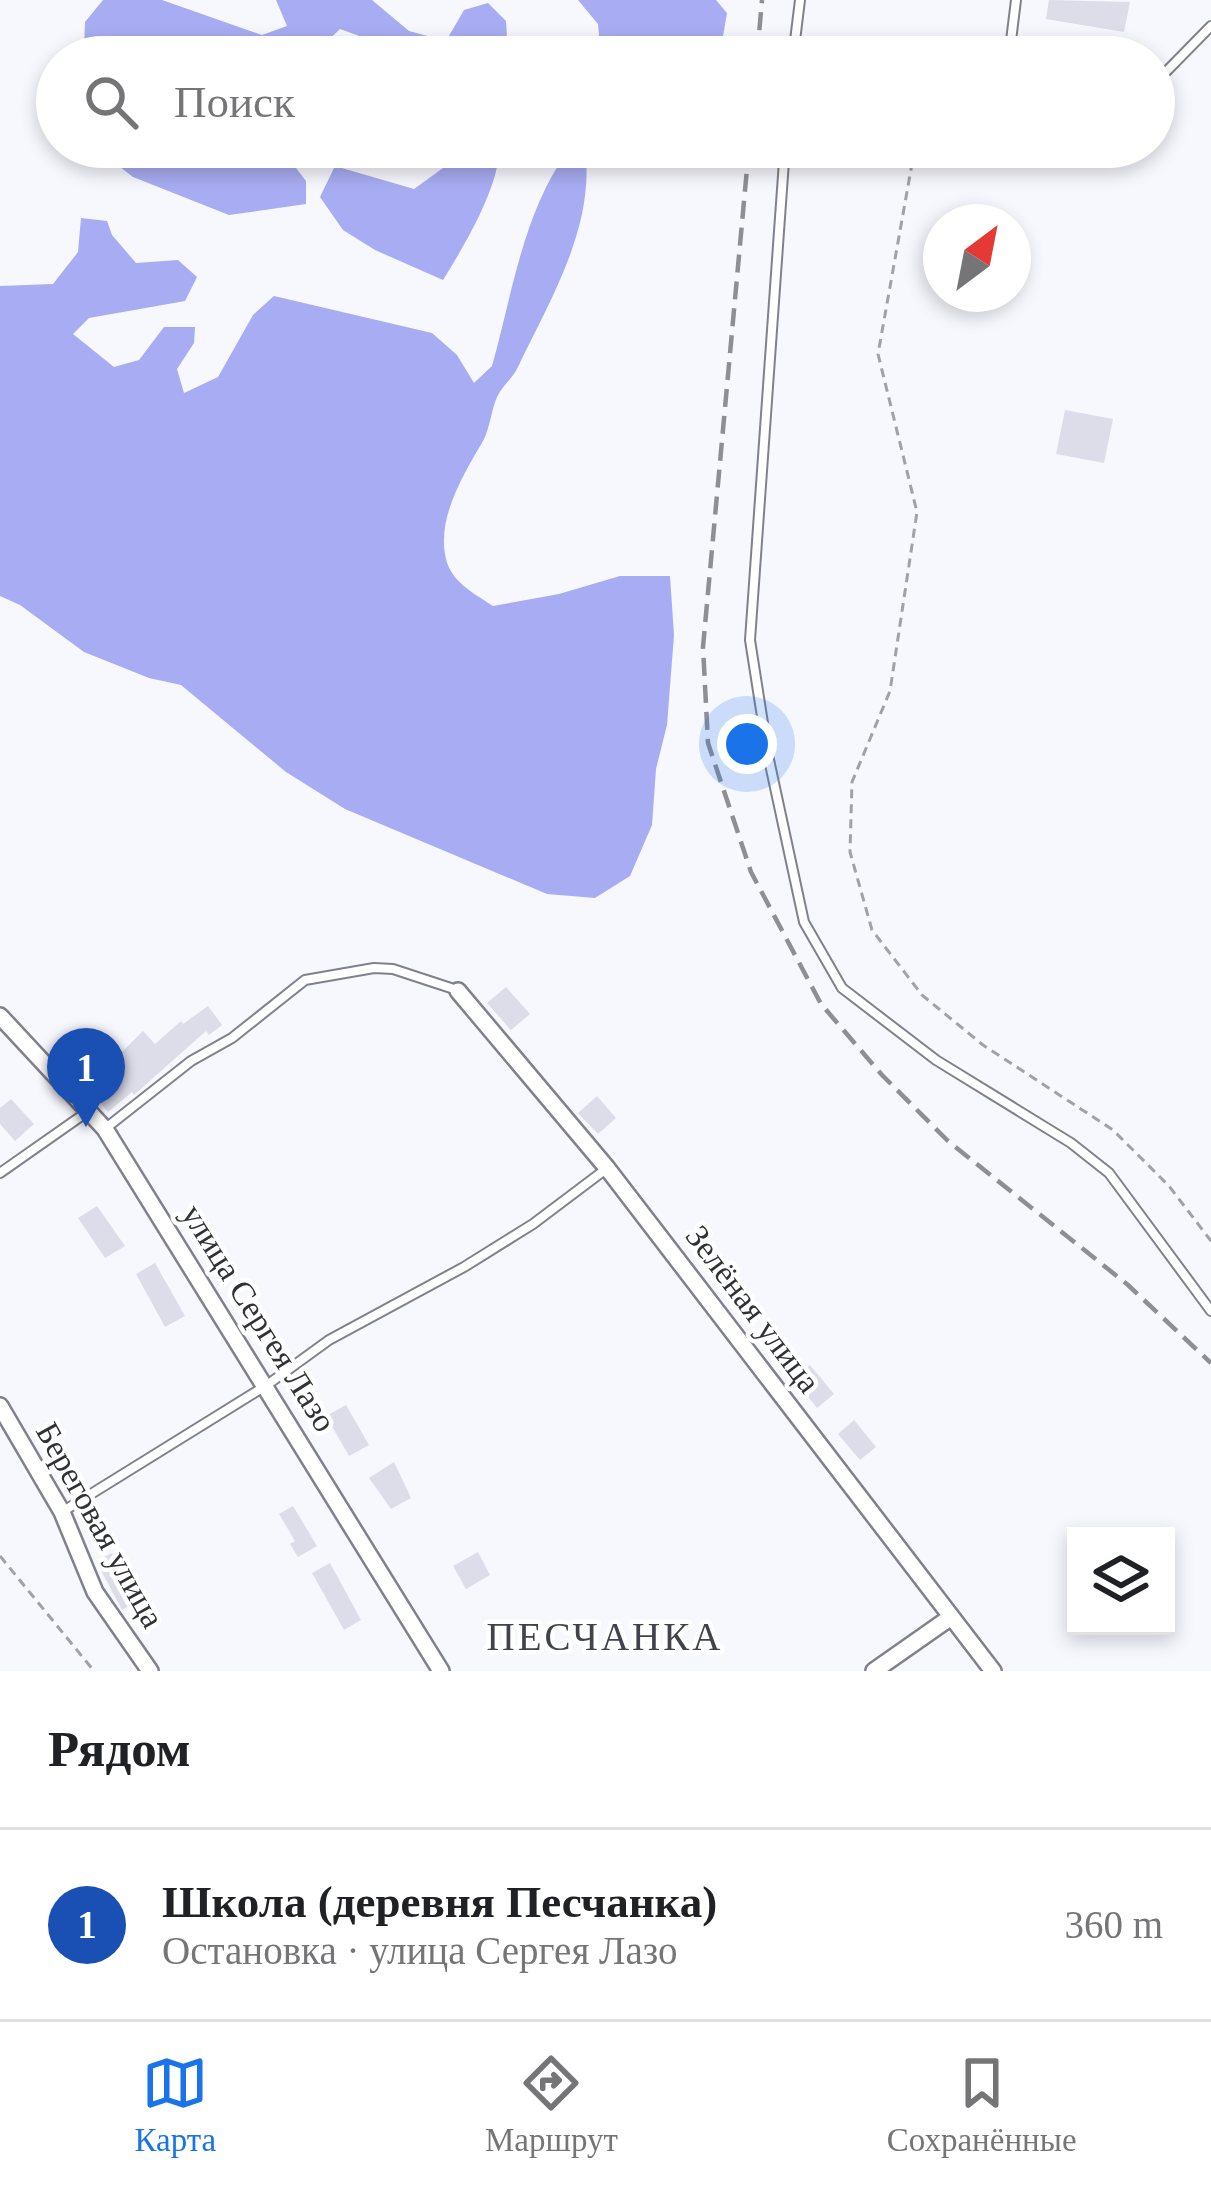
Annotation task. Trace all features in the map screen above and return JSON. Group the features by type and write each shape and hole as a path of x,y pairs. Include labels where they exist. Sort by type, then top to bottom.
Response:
{"street":[{"name":"Зелёная улица","path":"458,991 607,1168 993,1671"},
{"name":"улица Сергея Лазо","path":"0,1016 105,1129 441,1671"},
{"name":"Береговая улица","path":"0,1406 62,1512 95,1592 150,1671"},
{"path":"874,1671 951,1617"}],"lane":[{"path":"796,36 800,0"},
{"path":"1012,36 1016,0"},
{"path":"1175,67 1211,26"},
{"path":"783,168 750,640 768,755 805,922 842,988 936,1060 1071,1143 1108,1173 1211,1311"},
{"path":"105,1129 191,1061 232,1039 304,980 393,969 458,991"},
{"path":"0,1173 88,1111"},
{"path":"62,1512 267,1385 329,1340 533,1224 607,1168"}],"path":[{"path":"911,168 878,354 917,512 890,691 852,782 850,852 872,930 922,995 983,1045 1113,1130 1169,1186 1211,1241"},
{"path":"0,1556 94,1671"}],"water":[{"path":"103,0 162,0 262,35 287,26 276,0 372,0 409,31 428,36 359,36 340,29 333,36 84,36 85,22"},
{"path":"578,0 716,0 727,13 723,36 599,36 598,24"},
{"path":"488,3 506,21 507,36 449,36 464,10"},
{"path":"121,168 296,168 306,181 306,204 229,215"},
{"path":"334,168 414,189 443,168 497,168 470,234 443,280 343,230 320,197"},
{"path":"557,168 586,168 575,240 518,367 497,397 485,436 455,494 444,539 447,563 456,579 493,606 620,576 670,576 674,635 652,825 630,876 595,898 547,894 345,809 286,772 181,685 149,678 84,652 20,605 0,596 0,286 53,284 78,252 81,218 107,221 112,235 136,263 178,260 197,277 185,301 89,318 73,334 114,367 139,360 164,327 195,327 194,343 177,369 184,393 218,377 253,315 274,296 432,333 457,355 474,383 492,366 529,227"}],"building":[{"path":"1049,0 1130,2 1124,32 1046,19"},
{"path":"1065,410 1113,419 1104,463 1056,454"},
{"path":"506,987 530,1014 511,1030 487,1003"},
{"path":"208,1006 222,1025 209,1035 206,1031 108,1112 96,1098 112,1085 96,1070 112,1053 117,1057 143,1031 155,1044"},
{"path":"597,1096 616,1118 598,1134 578,1113"},
{"path":"11,1099 34,1124 15,1141 0,1124 0,1108"},
{"path":"97,1206 125,1246 105,1258 78,1218"},
{"path":"155,1263 185,1316 165,1327 136,1274"},
{"path":"810,1365 834,1394 817,1408 794,1379"},
{"path":"346,1405 369,1445 349,1456 326,1416"},
{"path":"854,1420 876,1447 860,1460 838,1434"},
{"path":"394,1462 411,1498 391,1509 369,1478"},
{"path":"293,1506 317,1546 298,1557 290,1544 295,1541 279,1514"},
{"path":"478,1552 490,1575 466,1589 453,1566"},
{"path":"112,1553 136,1602 122,1610 96,1561"},
{"path":"330,1563 361,1620 344,1630 312,1573"}],"railway":[{"path":"759,36 762,0"},
{"path":"747,168 703,647 708,743 751,872 821,1004 882,1075 948,1141 1128,1285 1211,1363"}],"place":[{"name":"Школа (деревня Песчанка)","path":"86,1127"}],"district":[{"name":"ПЕСЧАНКА","path":"605,1636"}]}
